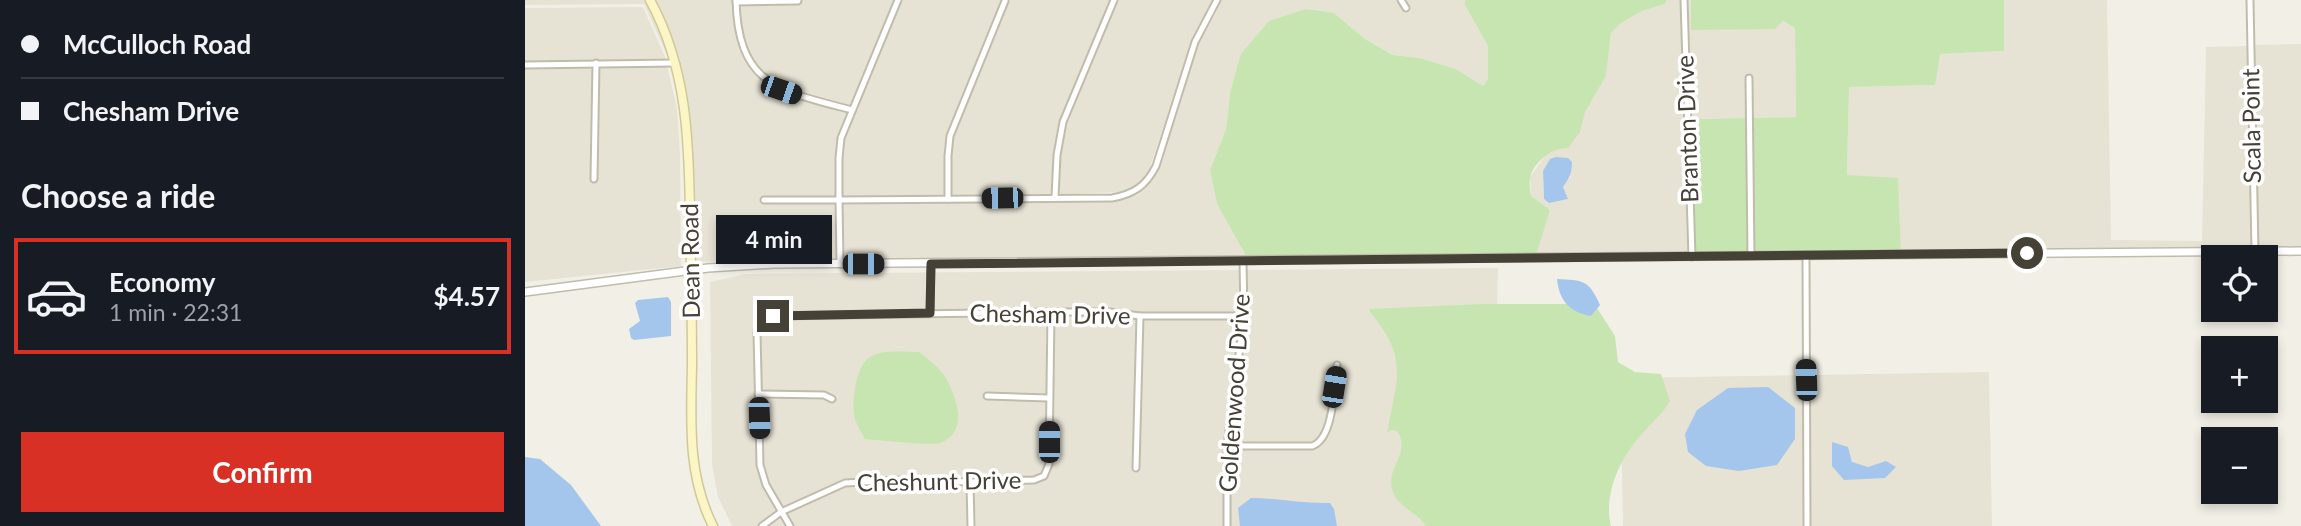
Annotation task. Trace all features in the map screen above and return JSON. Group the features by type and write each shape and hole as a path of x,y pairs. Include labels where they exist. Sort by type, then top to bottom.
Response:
{"main road":[{"name":"Dean Road","path":"650,0 676,63 687,123 692,452 698,486 713,526"}],"street":[{"path":"840,264 841,138 898,0"},
{"path":"1055,197 1057,155 1063,122 1114,0"},
{"path":"764,200 1125,196 1150,179 1195,43 1217,0"},
{"path":"1401,0 1406,8"},
{"name":"Branton Drive","path":"1684,0 1692,257"},
{"path":"798,1 736,1 740,40 745,54 764,79 781,90 852,110"},
{"path":"948,200 950,136 1005,1"},
{"name":"Scala Point","path":"2250,1 2255,245"},
{"path":"594,179 596,63"},
{"path":"525,65 676,63"},
{"path":"1749,78 1751,256"},
{"path":"525,292 733,266 2201,251"},
{"path":"2278,251 2301,251"},
{"path":"1806,255 1807,526"},
{"name":"Goldenwood Drive","path":"1227,526 1227,446 1244,316 1243,260"},
{"path":"930,313 931,264"},
{"name":"Chesham Drive","path":"790,526 766,485 760,465 757,332 758,324 763,318 1051,312 1110,312 1140,316 1244,316"},
{"name":"Cheshunt Drive","path":"762,526 781,512 845,483 900,480 1034,480 1044,476 1049,464 1051,312"},
{"path":"1136,468 1140,316"},
{"path":"1227,446 1319,444 1328,431 1337,365"},
{"path":"758,394 824,395 832,399"},
{"path":"986,396 1048,398"},
{"path":"970,482 971,526"}],"shaded area":[{"path":"525,0 646,0 671,59 644,4 525,5"},
{"path":"654,0 733,0 737,41 743,56 762,82 780,93 847,113 838,136 835,196 760,197 761,204 835,204 836,260 695,262 693,166 687,95 680,59"},
{"path":"801,0 894,0 850,105 783,86 766,76 749,52 743,39 740,6 801,5"},
{"path":"902,0 1002,0 947,135 944,157 945,196 842,196 845,139"},
{"path":"1009,0 1110,0 1060,121 1053,154 1052,194 952,195 953,137"},
{"path":"1118,0 1213,0 1192,41 1147,176 1135,188 1124,192 1059,194 1060,155 1067,123"},
{"path":"1220,0 1397,0 1405,13 1411,8 1405,0 1465,0 1488,46 1488,79 1483,86 1456,69 1420,58 1394,55 1365,39 1334,13 1230,93 1226,129 1210,170 1217,204 1246,256 843,260 842,204 1112,202 1138,195 1152,181 1159,167 1198,44 1216,13"},
{"path":"1667,0 1681,0 1689,253 1536,255 1549,210 1531,196 1530,177 1545,156 1580,132 1584,113 1606,76 1611,33 1621,23 1642,11 1665,4","holes":["1571,176 1563,187 1567,199 1549,203 1544,199 1543,179"]},
{"path":"1688,0 1691,0 1692,30 1782,21 1795,28 1796,117 1753,118 1752,75 1746,75 1746,118 1693,119 1694,221"},
{"path":"2004,0 2107,0 2111,240 2202,241 2206,47 2247,46 2251,245 1901,251 1898,179 1847,176 1849,87 1934,85 1940,54 2003,51"},
{"path":"643,7 665,57 677,108 681,266 525,282 525,8"},
{"path":"2301,44 2301,248 2258,245 2254,45"},
{"path":"1498,268 1492,526 732,526 718,497 712,464 710,282 745,274"},
{"path":"1989,372 1992,526 1623,526 1620,378"}],"green space":[{"path":"1465,0 1667,0 1665,4 1642,11 1621,23 1611,33 1606,76 1585,112 1580,132 1568,148 1550,153 1535,166 1530,178 1531,196 1550,210 1536,255 1246,256 1217,204 1210,170 1226,129 1230,93 1241,54 1269,21 1306,9 1334,13 1365,39 1393,55 1420,58 1456,69 1483,86 1488,79 1488,46 1465,5"},
{"path":"1691,0 2004,0 2004,51 1940,54 1935,85 1849,87 1847,175 1898,178 1901,251 1755,252 1753,118 1796,117 1795,28 1783,21 1775,29 1691,30"},
{"path":"1746,118 1748,253 1695,253 1693,119"},
{"path":"1483,304 1575,304 1597,308 1615,336 1618,362 1635,372 1661,374 1670,401 1633,444 1620,466 1609,502 1611,526 1426,526 1394,495 1392,474 1402,446 1397,431 1391,430 1387,433 1397,370 1391,343 1370,309"},
{"path":"919,352 941,371 950,386 958,414 955,431 949,438 934,444 865,439 855,419 854,404 855,386 861,368 875,354"}],"water":[{"path":"1568,158 1572,162 1570,176 1563,187 1568,199 1549,203 1544,199 1543,171 1550,159"},
{"path":"1557,279 1579,281 1588,286 1600,305 1591,316 1567,304 1560,293"},
{"path":"668,297 671,302 671,336 634,340 631,338 629,329 640,321 635,303 638,300"},
{"path":"1768,387 1795,408 1795,439 1777,465 1739,471 1706,466 1688,452 1685,434 1697,410 1728,388"},
{"path":"1832,442 1848,447 1852,462 1868,467 1886,461 1896,467 1885,478 1844,480 1832,466"},
{"path":"525,457 540,459 571,485 601,526 525,526"},
{"path":"1251,498 1330,503 1337,526 1240,526 1238,508"}],"route":[{"path":"773,316 930,313 931,264 2027,253"}]}
